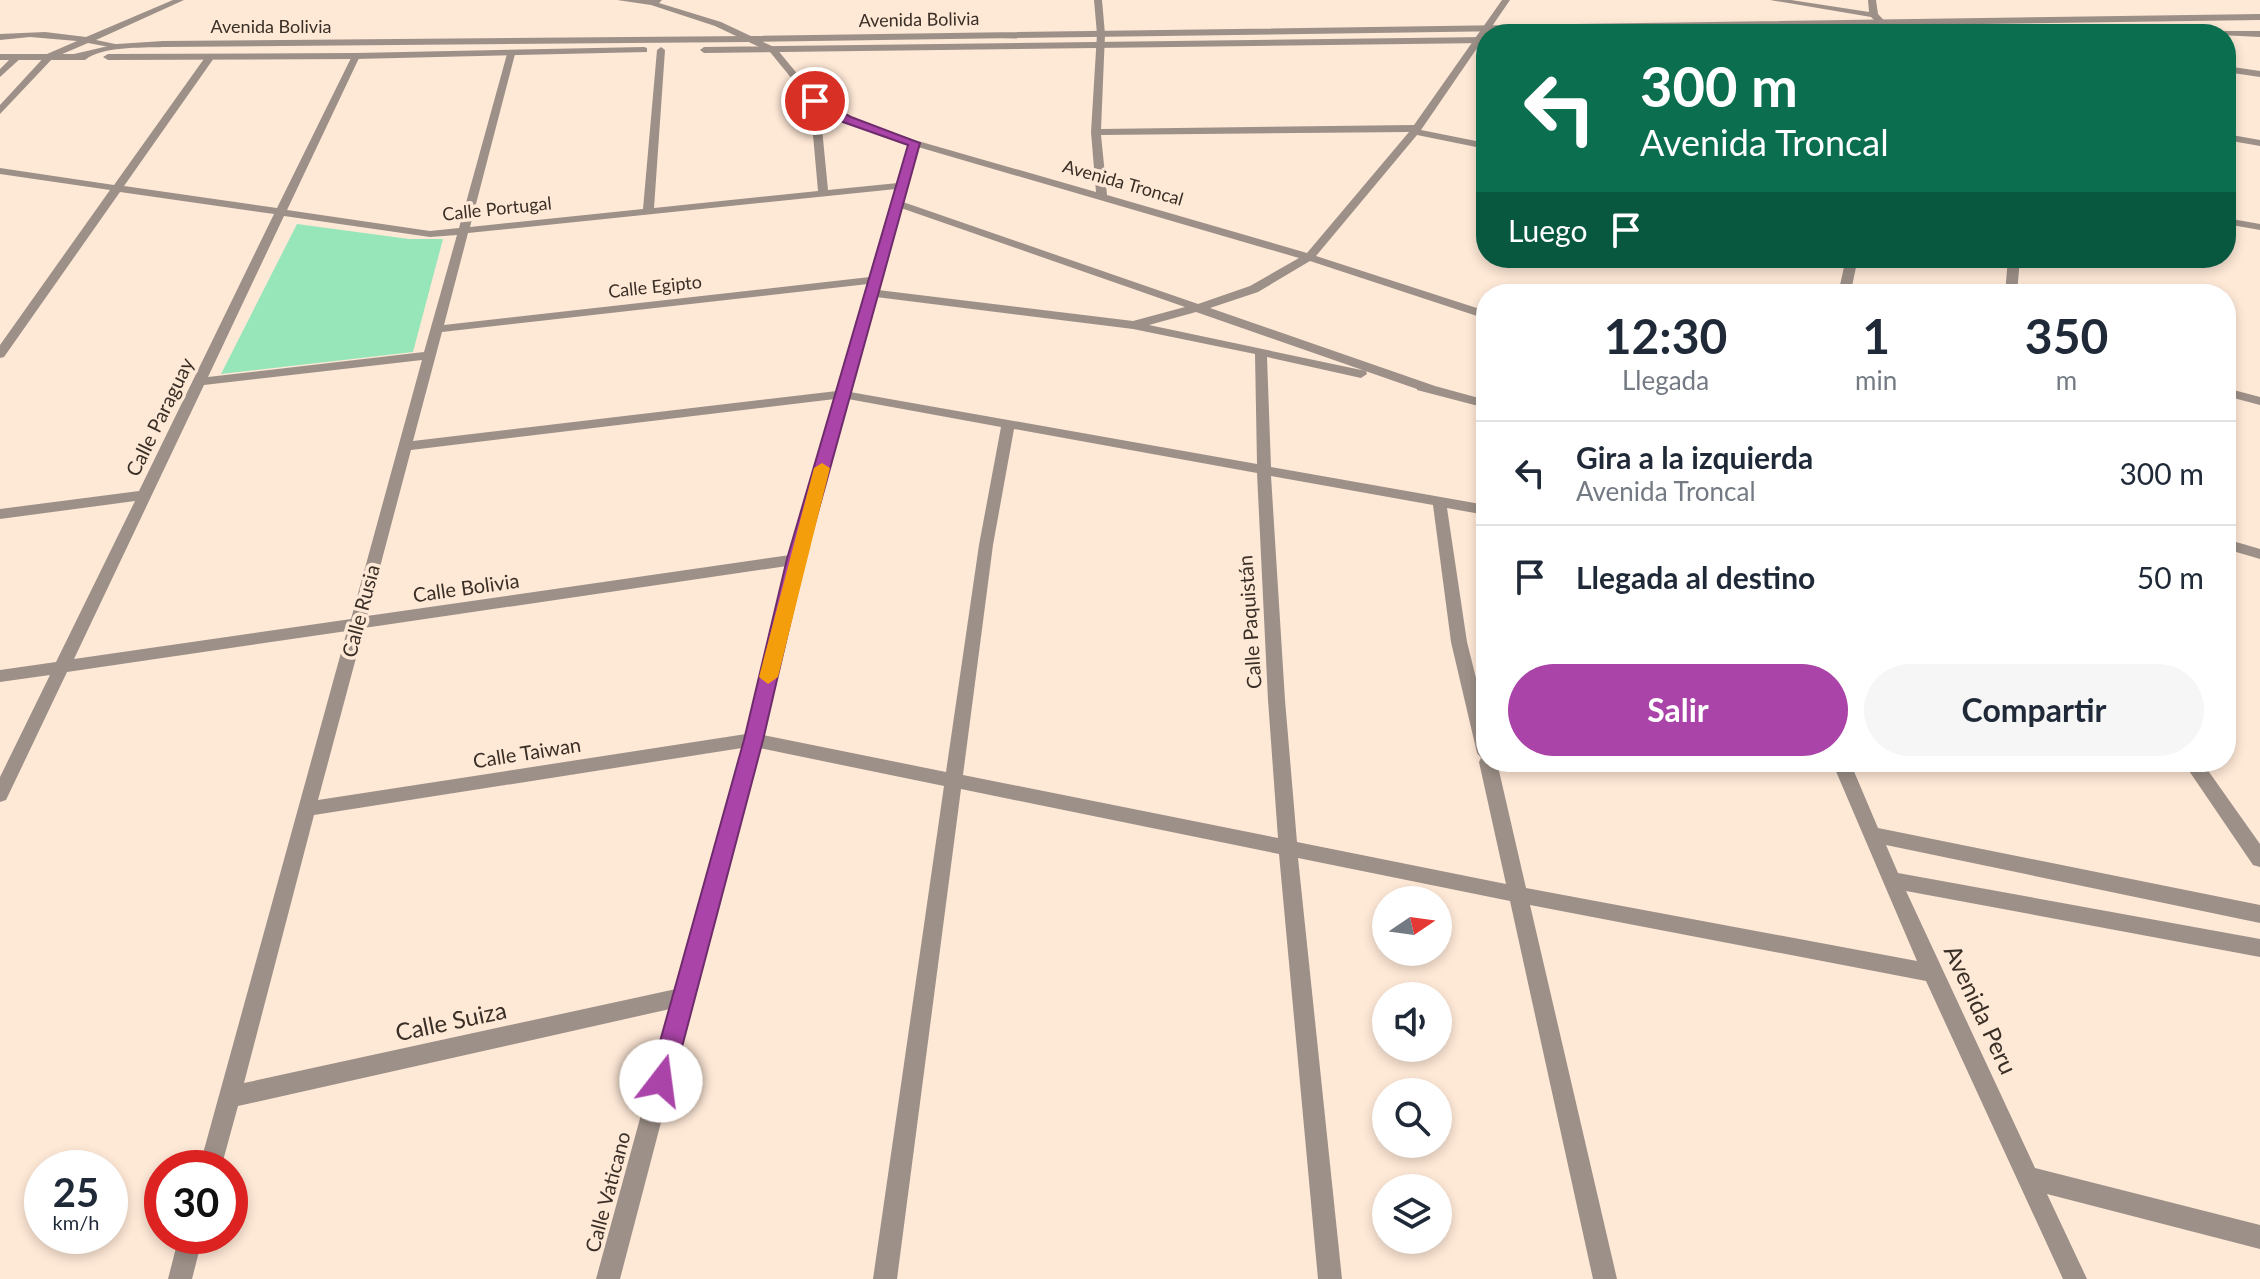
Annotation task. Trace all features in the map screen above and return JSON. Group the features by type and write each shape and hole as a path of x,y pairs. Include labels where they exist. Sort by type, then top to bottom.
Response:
{"street":[{"path":"0,111 50,56 180,0"},
{"path":"621,0 655,2 718,24 773,50"},
{"path":"1098,0 1101,39 1096,132 1102,199"},
{"path":"1490,24 1506,0"},
{"path":"1774,0 1874,15 1882,23"},
{"path":"1872,0 1874,15"},
{"name":"Avenida Bolivia","path":"1751,24 2260,17"},
{"name":"Avenida Bolivia","path":"74,57 773,50 1476,26"},
{"path":"0,37 37,33 117,47"},
{"path":"2236,34 2260,34"},
{"name":"Avenida Bolivia","path":"74,57 117,47 163,44 749,39 1476,40"},
{"path":"1133,325 1254,289 1309,257 1415,129 1476,48"},
{"path":"648,211 661,50"},
{"name":"Avenida Troncal","path":"773,50 815,101 847,120 1102,199 1309,257 1476,312"},
{"name":"Calle Rusia","path":"215,1150 511,54"},
{"name":"Calle Paraguay","path":"0,795 356,56"},
{"path":"0,57 74,57"},
{"path":"0,74 17,57"},
{"path":"0,354 209,58"},
{"path":"2236,70 2260,74"},
{"path":"815,101 823,191"},
{"path":"1096,132 1415,129 1476,144"},
{"path":"2236,139 2260,143"},
{"name":"Calle Vaticano","path":"608,1279 753,740 796,559 914,143"},
{"name":"Calle Portugal","path":"0,171 430,234 904,185"},
{"path":"899,204 1430,389"},
{"path":"2236,223 2260,227"},
{"path":"875,286 1133,325 1476,401"},
{"name":"Calle Egipto","path":"438,329 875,286"},
{"name":"Calle Paquistán","path":"1261,352 1262,471 1286,845 1330,1279"},
{"path":"199,382 431,355"},
{"path":"406,446 842,394 1476,508"},
{"path":"2236,395 2260,401"},
{"path":"885,1279 986,545 1008,424"},
{"path":"0,514 144,495"},
{"path":"1439,500 1459,642 1476,712"},
{"path":"2236,547 2260,554"},
{"name":"Calle Bolivia","path":"0,676 796,559"},
{"path":"753,740 1286,845 1520,895 1932,973"},
{"name":"Calle Taiwan","path":"307,809 753,740"},
{"path":"1490,772 1605,1279"},
{"name":"Avenida Peru","path":"1845,772 1932,973 2075,1279"},
{"path":"2199,772 2260,859"},
{"path":"1872,834 2260,914"},
{"path":"1893,880 2260,948"},
{"name":"Calle Suiza","path":"229,1097 684,997"},
{"path":"2030,1178 2260,1237"},
{"path":"180,1279 186,1254"}],"green space":[{"path":"297,224 409,239 443,239 413,352 221,374"}],"slow traffic":[{"path":"768,677 796,559 822,468"}],"route":[{"path":"661,1081 753,740 796,559 914,143 847,120 815,101"}]}
